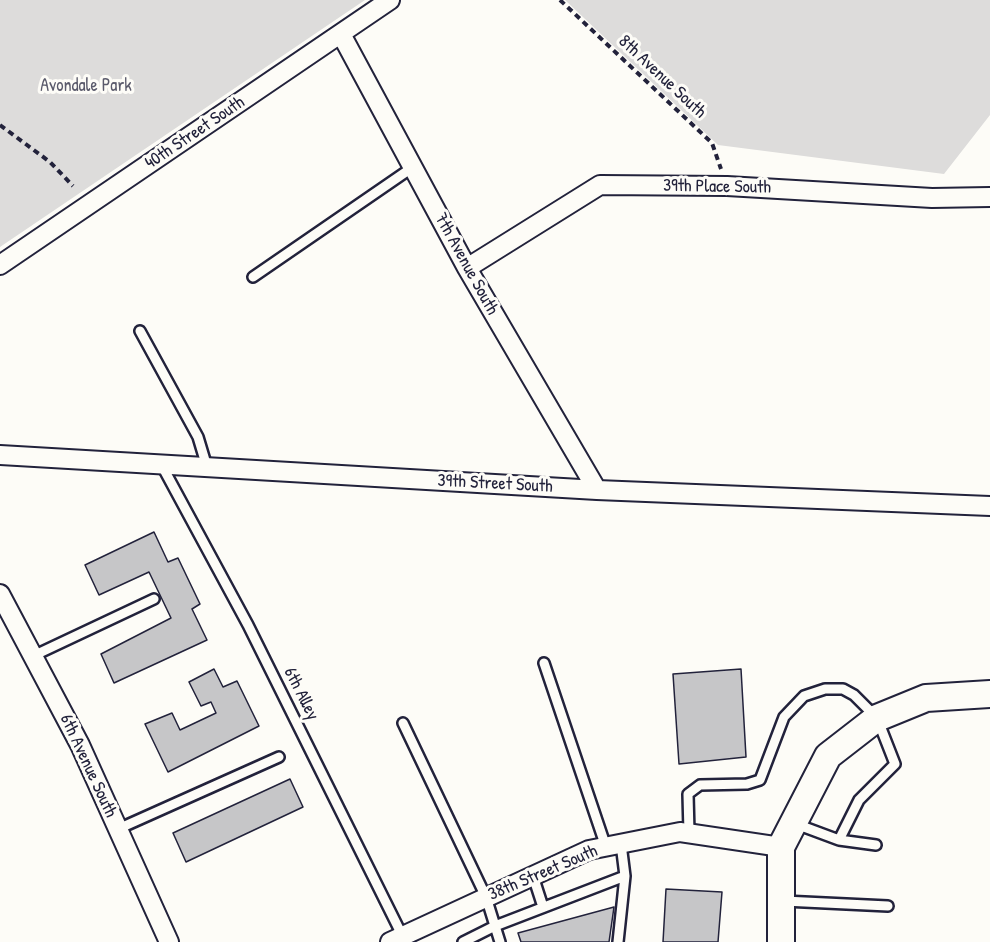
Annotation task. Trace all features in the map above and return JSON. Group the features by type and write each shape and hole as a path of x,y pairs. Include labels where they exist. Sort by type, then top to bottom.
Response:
{"street":[{"name":"40th Street South","path":"0,265 390,0"},
{"name":"7th Avenue South","path":"341,34 467,267 597,490"},
{"name":"39th Place South","path":"467,267 600,185 728,186 932,198 990,197"},
{"name":"39th Street South","path":"0,454 597,490 990,506"},
{"name":"6th Avenue South","path":"0,594 80,745 169,942"},
{"path":"781,942 782,847 828,756 877,718 926,698 990,694"},
{"name":"38th Street South","path":"407,938 486,897 589,850 680,832 782,847"}],"lane":[{"path":"253,277 413,167"},
{"path":"140,331 198,437 207,467"},
{"name":"6th Alley","path":"161,464 248,625 407,938"},
{"path":"33,656 154,599"},
{"path":"544,663 626,876 618,942"},
{"path":"689,833 688,794 700,785 747,784 760,780 784,717 804,696 825,688 843,689 854,695 877,718 895,764 859,800 838,840"},
{"path":"403,723 486,897 500,942"},
{"path":"118,829 279,757"},
{"path":"793,823 838,840 876,845"},
{"path":"532,876 543,907"},
{"path":"463,942 495,926 626,876"},
{"path":"782,901 888,906"}],"path":[{"name":"8th Avenue South","path":"560,0 712,143 728,186"},
{"path":"0,125 50,162 73,186"}],"green space":[{"name":"Avondale Park","path":"0,0 365,0 0,247"},
{"path":"565,0 990,0 990,115 944,174 718,145"}],"building":[{"path":"154,532 168,562 178,558 200,604 192,609 207,640 114,683 101,654 171,618 149,572 99,595 85,565"},
{"path":"214,669 223,687 237,681 259,726 168,772 145,724 172,713 180,730 216,713 211,702 201,706 189,682"},
{"path":"741,669 746,757 679,764 673,674"},
{"path":"290,779 303,807 186,862 173,833"},
{"path":"666,889 722,892 718,942 663,942"},
{"path":"614,907 609,942 521,942 518,933"}]}
